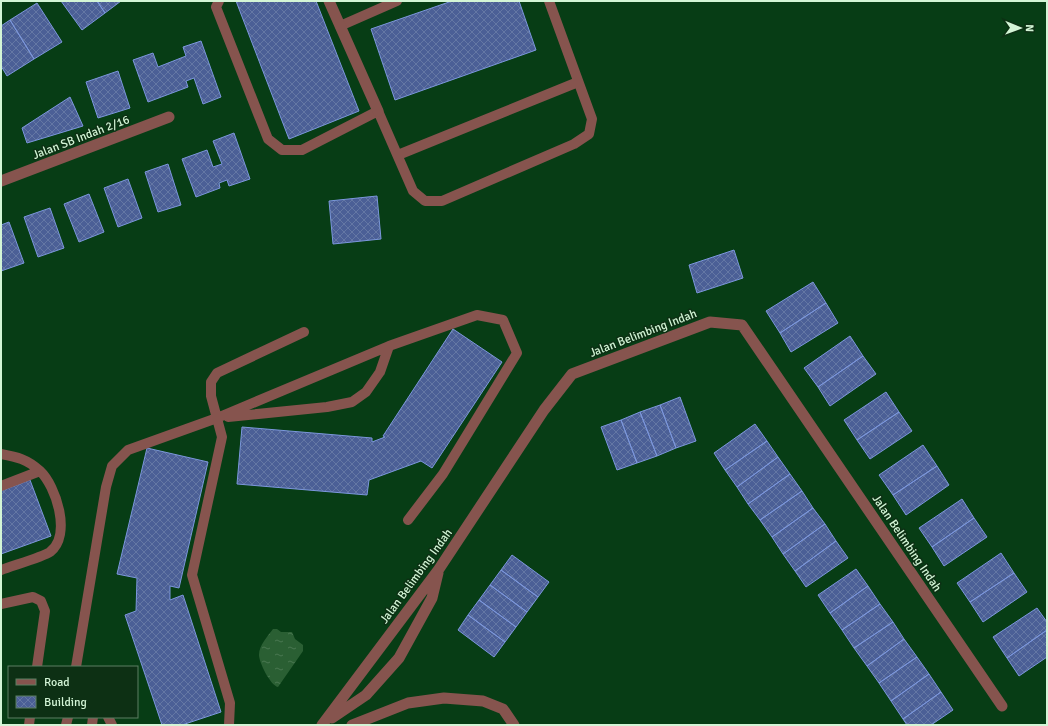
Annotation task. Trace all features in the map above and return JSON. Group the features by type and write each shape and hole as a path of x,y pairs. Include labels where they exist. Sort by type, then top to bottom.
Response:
{"street":[{"path":"328,1 378,111"},
{"name":"Jalan SB Indah 2/16","path":"1,180 169,117"},
{"name":"Jalan Belimbing Indah","path":"323,724 439,569 544,410 572,374 710,322 742,324 1002,706"},
{"path":"323,724 366,695 399,658 432,598 439,569"},
{"path":"352,725 408,703 444,698 483,701 503,709 514,725"}],"lane":[{"path":"219,1 216,7 268,139 282,150 302,150 378,111 414,191 425,201 442,201 574,144 589,134 592,119 549,1"},
{"path":"340,26 396,1"},
{"path":"398,155 578,82"},
{"path":"76,666 106,487 112,466 128,450 218,418 389,346 477,315 503,320 517,353 443,474 408,520"},
{"path":"229,725 230,703 192,575 222,437 211,396 211,382 217,373 304,332"},
{"path":"218,418 327,407 352,402 366,392 380,372 389,346"},
{"path":"1,454 20,457 40,471 52,488 61,515 60,537 50,552 1,570"},
{"path":"1,486 40,471"},
{"path":"1,604 33,597 41,601 45,611 37,666"}],"water":[{"path":"273,629 277,629 281,632 292,632 295,639 303,645 303,651 278,687 272,682 266,673 259,655 262,644"}],"building":[{"path":"61,1 97,1 105,13 82,30"},
{"path":"97,1 121,1 105,13"},
{"path":"236,1 316,1 359,111 289,139"},
{"path":"452,1 519,1 536,50 395,100 371,29"},
{"path":"37,3 62,42 34,59 10,20"},
{"path":"10,20 34,59 7,76 1,66 1,26"},
{"path":"201,41 221,97 203,104 194,78 186,81 188,87 148,102 133,60 153,53 158,67 186,56 183,47"},
{"path":"118,71 130,108 98,118 86,82"},
{"path":"70,97 83,126 27,143 22,128"},
{"path":"234,133 250,179 229,186 227,180 219,183 220,188 196,197 182,159 207,150 213,167 222,164 213,141"},
{"path":"168,164 181,205 158,212 145,172"},
{"path":"128,179 142,218 118,227 104,188"},
{"path":"89,194 104,232 79,242 64,204"},
{"path":"377,196 381,239 333,244 329,201"},
{"path":"50,208 64,248 38,257 24,217"},
{"path":"9,222 24,263 1,271 1,225"},
{"path":"734,250 743,278 697,293 689,265"},
{"path":"813,282 826,303 780,333 766,311"},
{"path":"826,303 838,323 791,352 780,333"},
{"path":"453,329 502,362 432,468 421,461 369,480 367,495 237,484 242,427 372,438 372,442 385,437 383,436"},
{"path":"850,336 863,356 818,387 804,368"},
{"path":"863,356 876,374 830,406 818,387"},
{"path":"886,392 899,412 857,440 844,420"},
{"path":"680,397 696,441 676,448 660,405"},
{"path":"660,405 676,448 657,456 640,412"},
{"path":"640,412 657,456 637,463 621,420"},
{"path":"899,412 912,431 870,459 857,440"},
{"path":"621,420 637,463 617,470 601,427"},
{"path":"755,424 767,441 725,470 714,453"},
{"path":"767,441 778,457 737,487 725,470"},
{"path":"923,445 937,466 893,495 879,475"},
{"path":"147,448 208,462 179,588 170,586 170,600 183,595 221,712 182,725 162,725 125,615 136,611 137,578 117,574"},
{"path":"778,457 790,474 748,504 737,487"},
{"path":"937,466 949,485 906,515 893,495"},
{"path":"790,474 802,491 760,520 748,504"},
{"path":"30,480 51,536 1,554 1,491"},
{"path":"802,491 813,508 772,537 760,520"},
{"path":"962,499 974,518 932,547 919,528"},
{"path":"813,508 825,524 783,554 772,537"},
{"path":"974,518 987,537 944,566 932,547"},
{"path":"825,524 836,541 795,571 783,554"},
{"path":"836,541 848,558 806,587 795,571"},
{"path":"1001,553 1014,573 970,602 957,583"},
{"path":"512,555 549,582 538,597 501,570"},
{"path":"856,569 868,586 830,613 818,595"},
{"path":"501,570 538,597 527,612 490,585"},
{"path":"1014,573 1027,592 983,622 970,602"},
{"path":"490,585 527,612 516,627 479,600"},
{"path":"868,586 880,604 842,630 830,613"},
{"path":"479,600 516,627 505,642 468,615"},
{"path":"880,604 893,622 854,648 842,630"},
{"path":"1037,608 1047,622 1047,630 1007,658 993,637"},
{"path":"468,615 505,642 494,657 458,630"},
{"path":"893,622 904,639 867,666 854,648"},
{"path":"1047,630 1047,657 1019,676 1007,658"},
{"path":"904,639 917,657 879,683 867,666"},
{"path":"917,657 929,674 891,701 879,683"},
{"path":"929,674 941,692 903,719 891,701"},
{"path":"941,692 953,710 931,725 907,725 903,719"}]}
